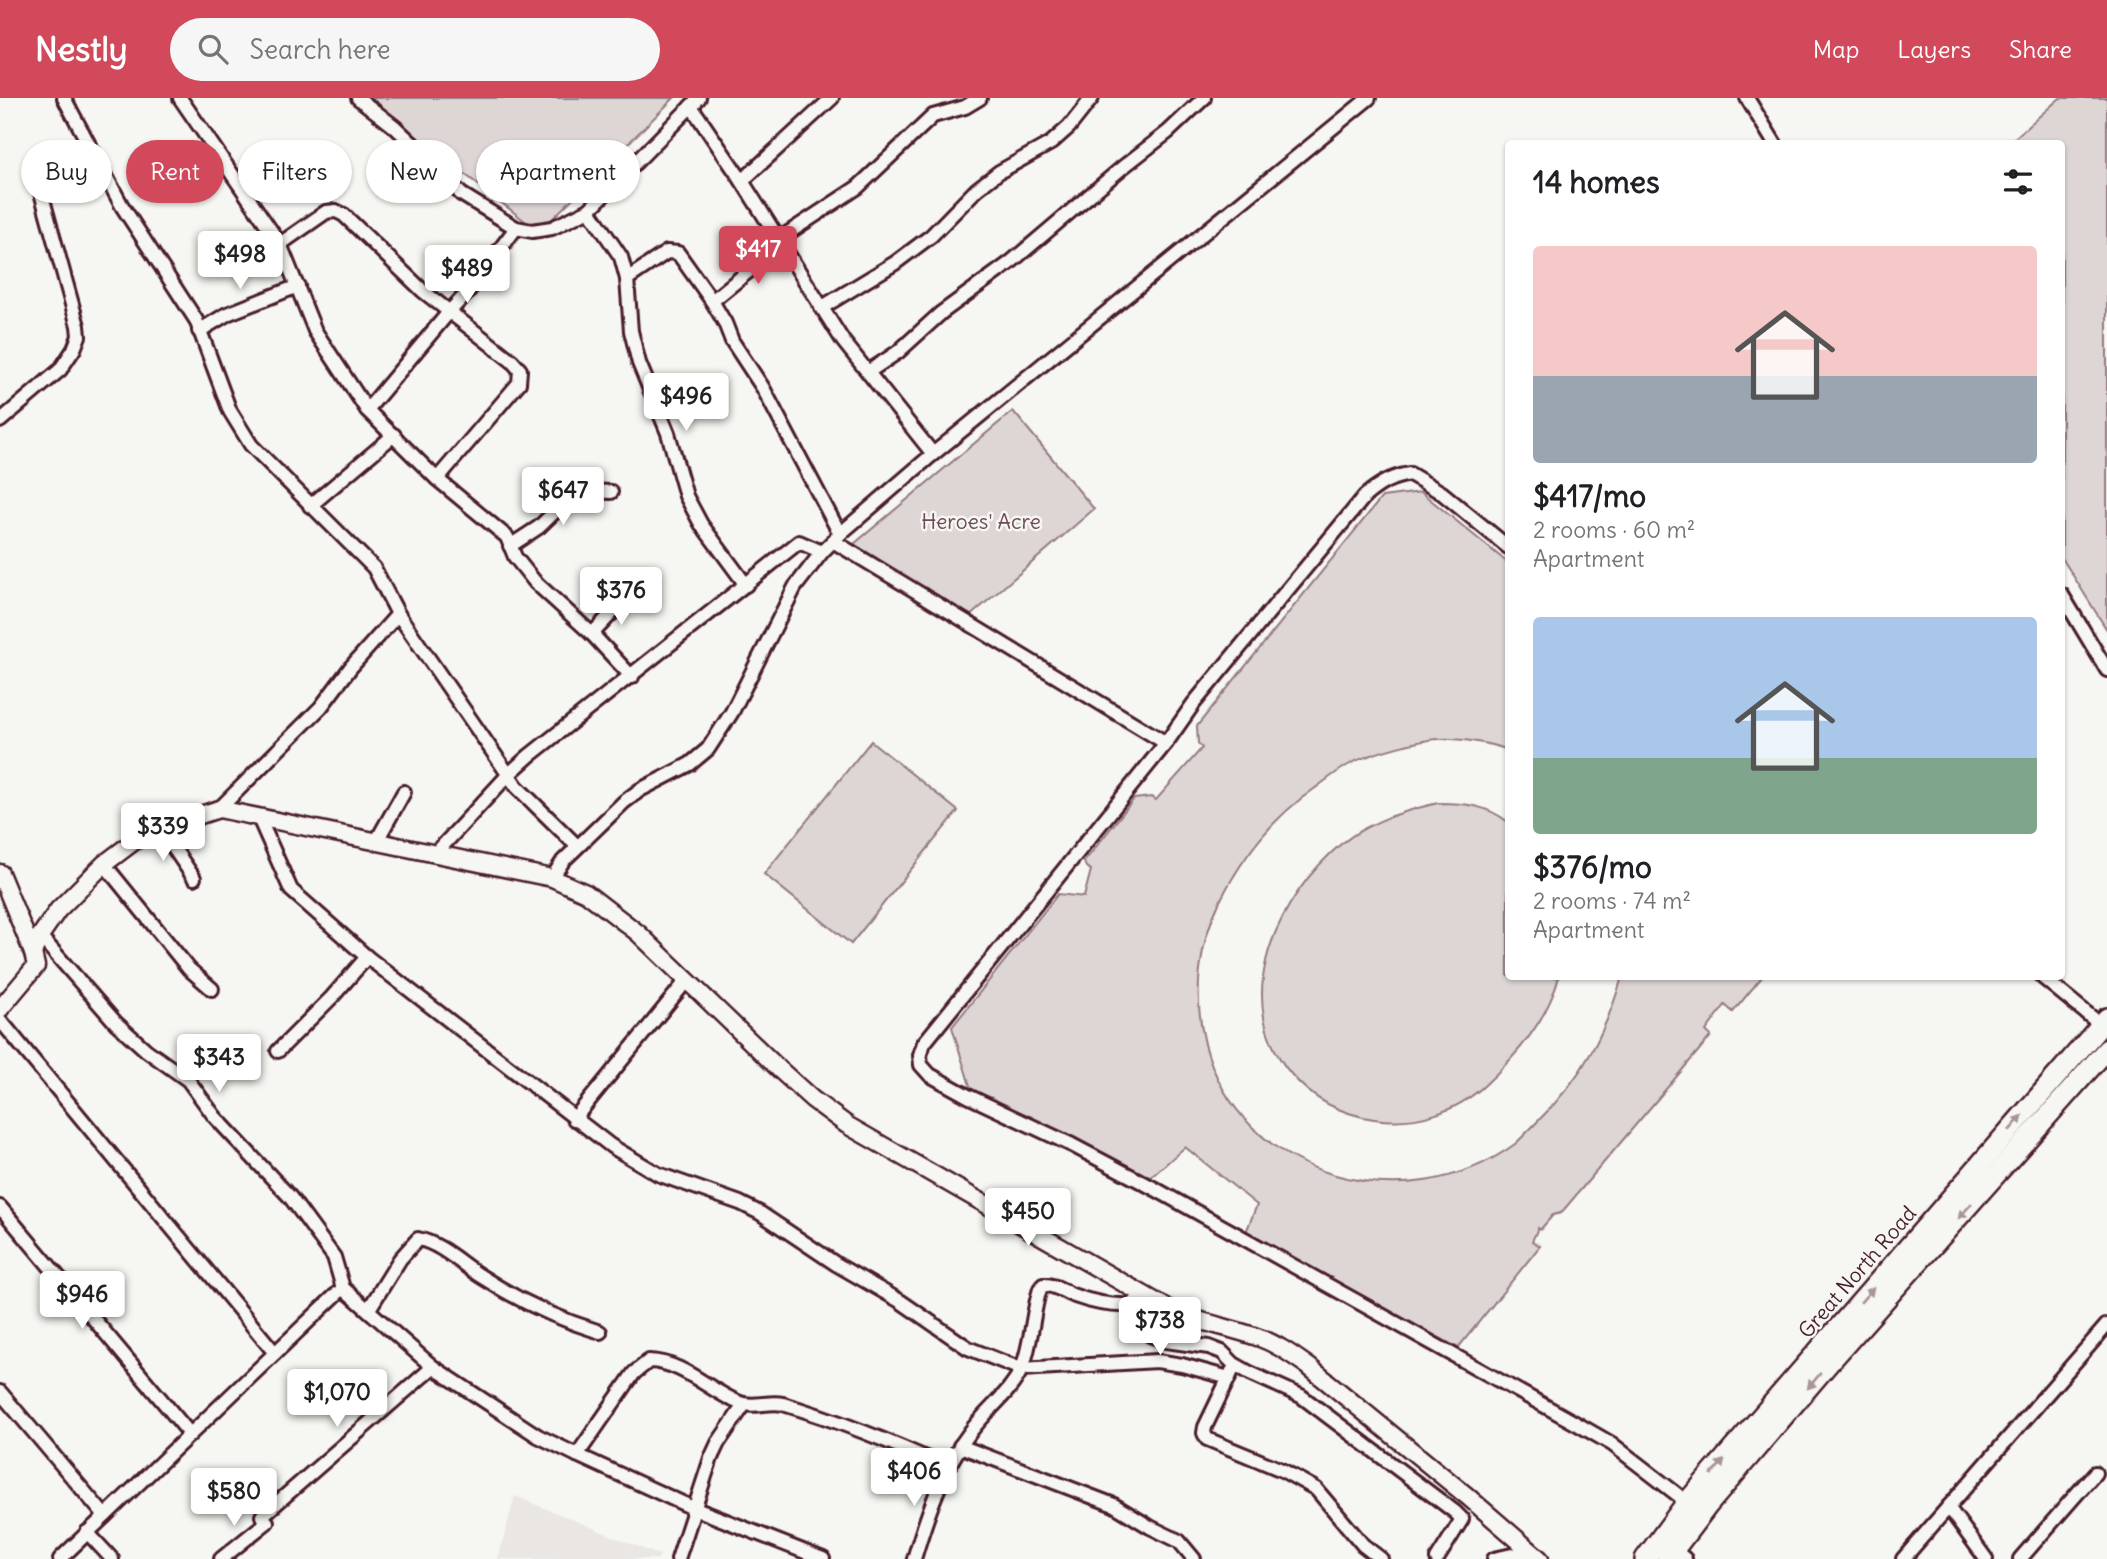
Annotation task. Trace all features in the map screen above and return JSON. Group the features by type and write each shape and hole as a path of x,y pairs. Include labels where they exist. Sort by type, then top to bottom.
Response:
{"main road":[{"name":"Great North Road","path":"1645,1559 1687,1502 2104,1021"},
{"name":"Great North Road","path":"1675,1556 1708,1505 1828,1364 2107,1049"}],"street":[{"path":"64,98 122,206 180,291 196,320 230,411 251,445 374,568 398,614 517,786 577,846"},
{"path":"180,98 280,244 315,331 367,410 437,479 507,537 515,557 535,582 632,677"},
{"path":"358,98 405,136 461,194 516,228 532,231 552,228 589,210 695,102 843,341 933,454"},
{"path":"742,181 832,98"},
{"path":"712,301 780,242 858,187 933,116 965,107 980,98"},
{"path":"821,307 895,263 931,236 977,189 999,172 1051,143 1069,127 1092,98"},
{"path":"552,877 563,860 624,802 640,790 690,764 708,749 732,712 796,587 822,552 933,454 1369,98"},
{"path":"1747,98 1773,140"},
{"path":"868,372 898,352 941,313 1010,262 1168,132 1197,100"},
{"path":"0,421 60,370 79,337 75,310 44,203"},
{"path":"589,210 621,257 627,279 631,331 639,363 668,433 686,496 701,524 746,584"},
{"path":"280,244 326,212 335,211 344,215 423,291 520,370 519,383 437,479"},
{"path":"367,410 466,295 516,228"},
{"path":"627,279 667,252 678,253 712,301 732,341 762,388 837,538 1166,743"},
{"path":"199,331 227,314 298,286"},
{"path":"310,506 394,435"},
{"path":"1505,545 1420,478 1410,474 1380,484 1365,496 1194,703 1166,743 924,1043 920,1055 922,1065 930,1075 958,1091 1072,1145 1157,1190 1612,1444 1687,1502"},
{"path":"510,546 539,527 572,495 589,491 611,492"},
{"path":"435,854 509,774 799,542 822,552"},
{"path":"592,635 627,597"},
{"path":"2065,600 2107,670"},
{"path":"33,953 40,936 58,910 104,864 145,833 219,809 321,707 351,667 398,614"},
{"path":"376,842 404,792"},
{"path":"219,809 552,877 586,893 619,917 812,1099 847,1125 1060,1245 1136,1300 1199,1322 1255,1336 1282,1348 1467,1496 1535,1555"},
{"path":"259,818 291,890 367,957 574,1119 611,1146 658,1174 740,1203 760,1213 836,1264 900,1301 968,1348 1021,1369 1157,1361 1229,1378"},
{"path":"160,828 194,878"},
{"path":"104,864 189,969 212,989"},
{"path":"0,873 36,966 0,1009"},
{"path":"40,936 116,1023 146,1050 188,1080 215,1116 290,1197 334,1257 343,1288 433,1367 538,1436 796,1554 823,1559"},
{"path":"278,1051 367,957"},
{"path":"574,1119 687,980"},
{"path":"2047,980 2104,1021"},
{"path":"0,1020 275,1353"},
{"path":"0,1207 190,1434"},
{"path":"369,1309 400,1259 418,1239 431,1242 482,1277 529,1304 600,1332"},
{"path":"914,1559 948,1468 960,1446 972,1428 999,1402 1021,1369 1037,1298 1043,1285 1054,1286 1096,1303 1114,1306 1136,1300"},
{"path":"60,1559 343,1288"},
{"path":"1136,1300 1142,1327 1150,1335 1166,1341 1209,1347 1222,1352 1234,1364 1301,1396 1459,1515 1462,1519 1437,1559"},
{"path":"1903,1559 2107,1325"},
{"path":"577,1455 634,1373 649,1361 662,1362 683,1371 744,1405 779,1403 871,1434 948,1468"},
{"path":"1234,1364 1205,1427 1207,1439 1282,1469 1316,1489 1363,1545 1381,1559"},
{"path":"221,1559 433,1367"},
{"path":"0,1392 105,1516"},
{"path":"678,1559 693,1508 718,1443 744,1405"},
{"path":"960,1446 1123,1509 1150,1527 1179,1541 1194,1559"},
{"path":"2020,1559 2095,1472"},
{"path":"1948,1507 1986,1559"},
{"path":"87,1532 112,1559"},
{"path":"1494,1559 1535,1555"}],"shaded area":[{"path":"515,1496 660,1555 658,1559 498,1559"}],"green space":[{"path":"367,98 674,98 632,140 476,140 476,183 462,172 462,140 421,140"},
{"path":"2060,98 2107,98 2107,630 2065,563 2065,140 2012,140"},
{"path":"502,203 568,203 539,232"},
{"name":"Heroes' Acre","path":"1013,411 1094,509 969,617 854,544"},
{"path":"1421,492 1505,561 1505,749 1456,739 1439,739 1406,745 1350,764 1285,812 1260,839 1238,869 1220,901 1202,953 1199,1008 1205,1044 1224,1090 1253,1128 1290,1156 1333,1174 1379,1183 1426,1181 1472,1168 1515,1144 1554,1105 1579,1072 1600,1036 1621,980 1760,980 1733,1012 1725,1005 1706,1031 1711,1036 1561,1213 1553,1215 1540,1230 1538,1228 1532,1241 1540,1246 1458,1348 1246,1232 1257,1205 1185,1147 1150,1178 971,1089 952,1027 1058,894 1084,897 1091,870 1084,862 1134,799 1151,797 1156,800 1202,748 1198,743 1197,726 1382,497"},
{"path":"871,741 958,811 851,944 764,874"},
{"path":"1438,803 1457,804 1475,806 1505,820 1505,980 1558,980 1547,1008 1530,1035 1509,1061 1474,1094 1462,1103 1434,1115 1405,1120 1374,1119 1329,1105 1309,1092 1292,1075 1274,1048 1264,1019 1262,989 1266,960 1276,931 1309,877 1330,854 1354,835 1367,827"}]}
